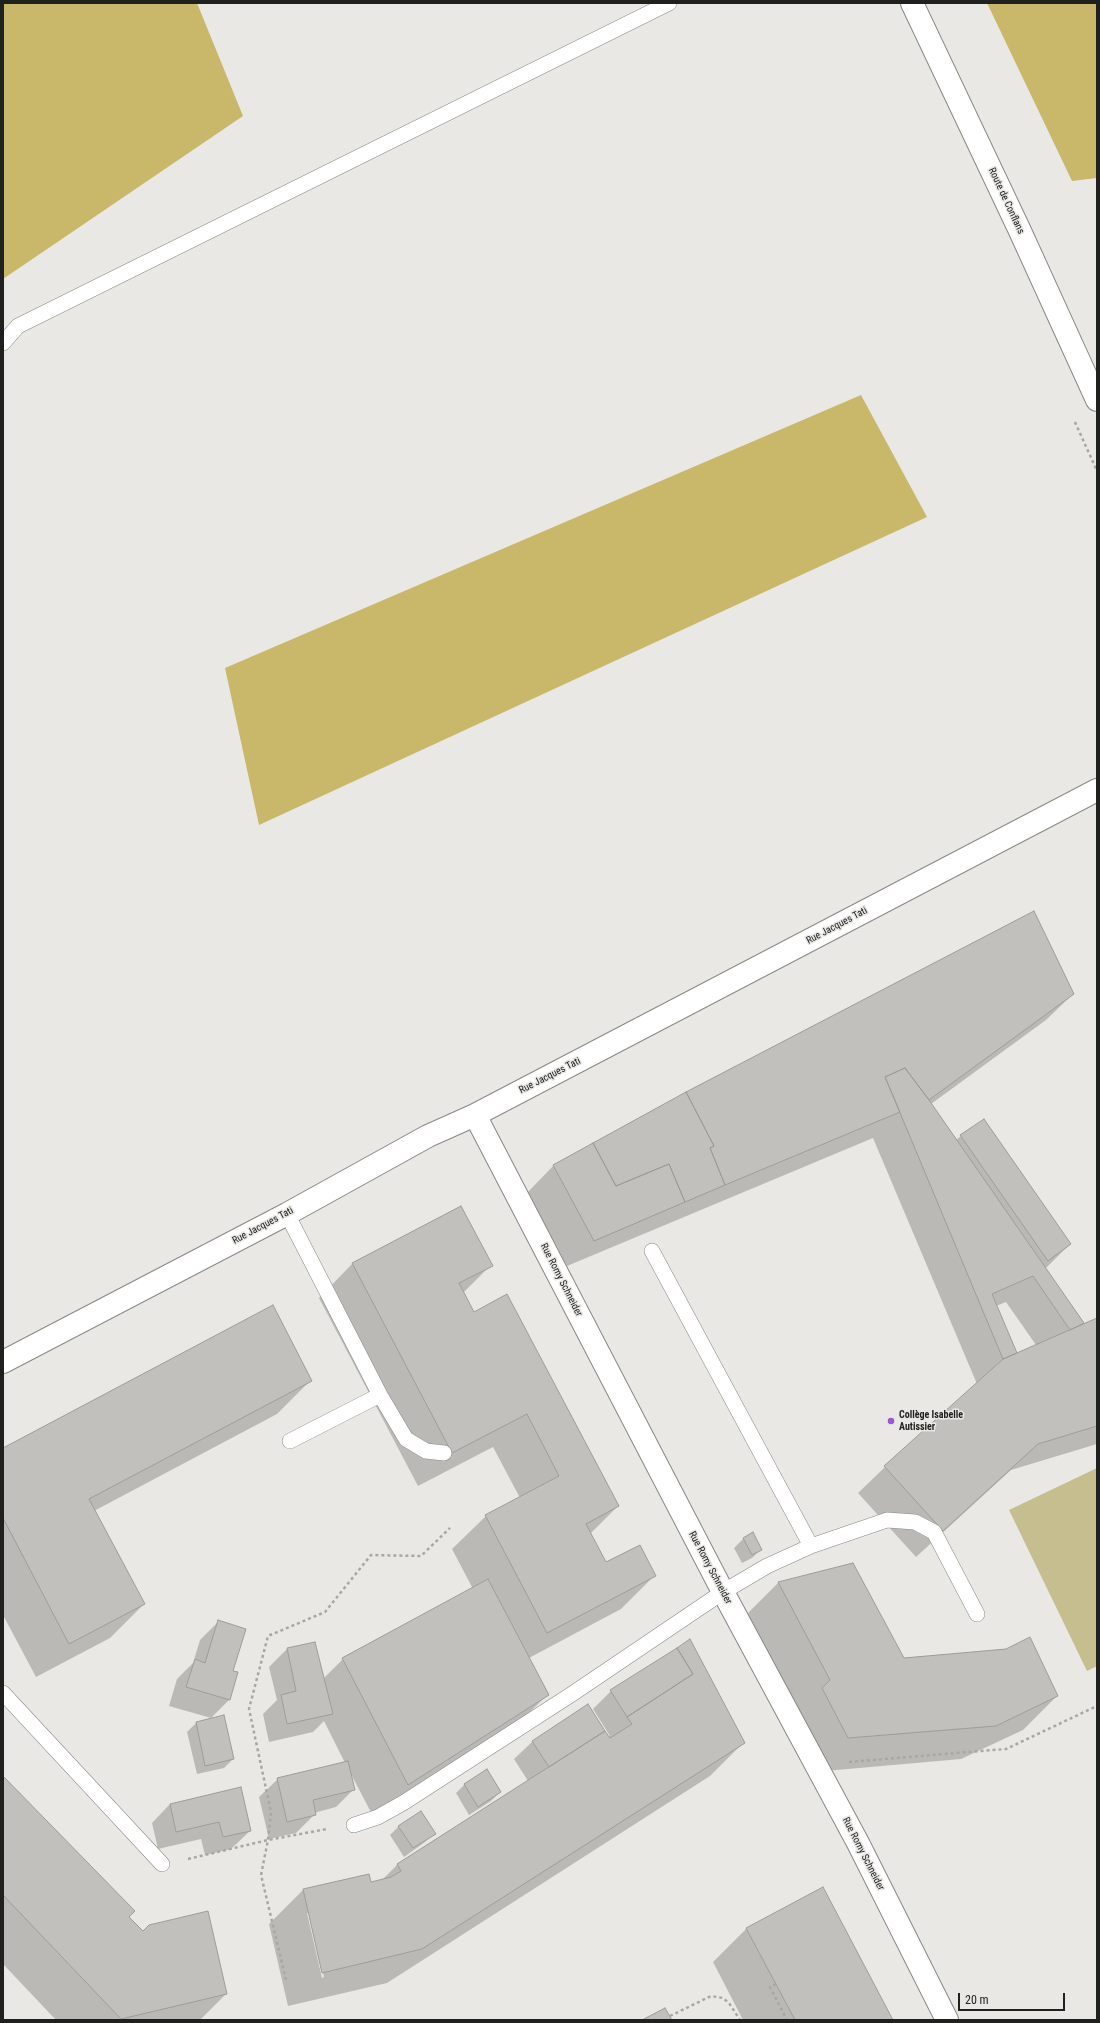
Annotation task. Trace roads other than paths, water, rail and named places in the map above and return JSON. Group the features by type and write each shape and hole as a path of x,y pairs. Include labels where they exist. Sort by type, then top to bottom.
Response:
{"street":[{"name":"Route de Conflans","path":"912,3 1020,231 1097,400"},
{"name":"Rue Jacques Tati","path":"3,1362 287,1214 428,1136 475,1115 1097,790"},
{"name":"Rue Romy Schneider","path":"475,1115 723,1592 816,1765 947,2020"}],"lane":[{"path":"3,343 18,326 669,3"},
{"path":"287,1214 380,1395 406,1439 426,1451 444,1453"},
{"path":"652,1251 811,1546"},
{"path":"290,1441 380,1395"},
{"path":"354,1825 378,1818 403,1803 572,1694 723,1592 767,1566 811,1546 887,1520 915,1522 934,1532 977,1614"},
{"path":"3,1693 162,1864"}],"place":[{"name":"Collège Isabelle Autissier","path":"891,1421"}]}
